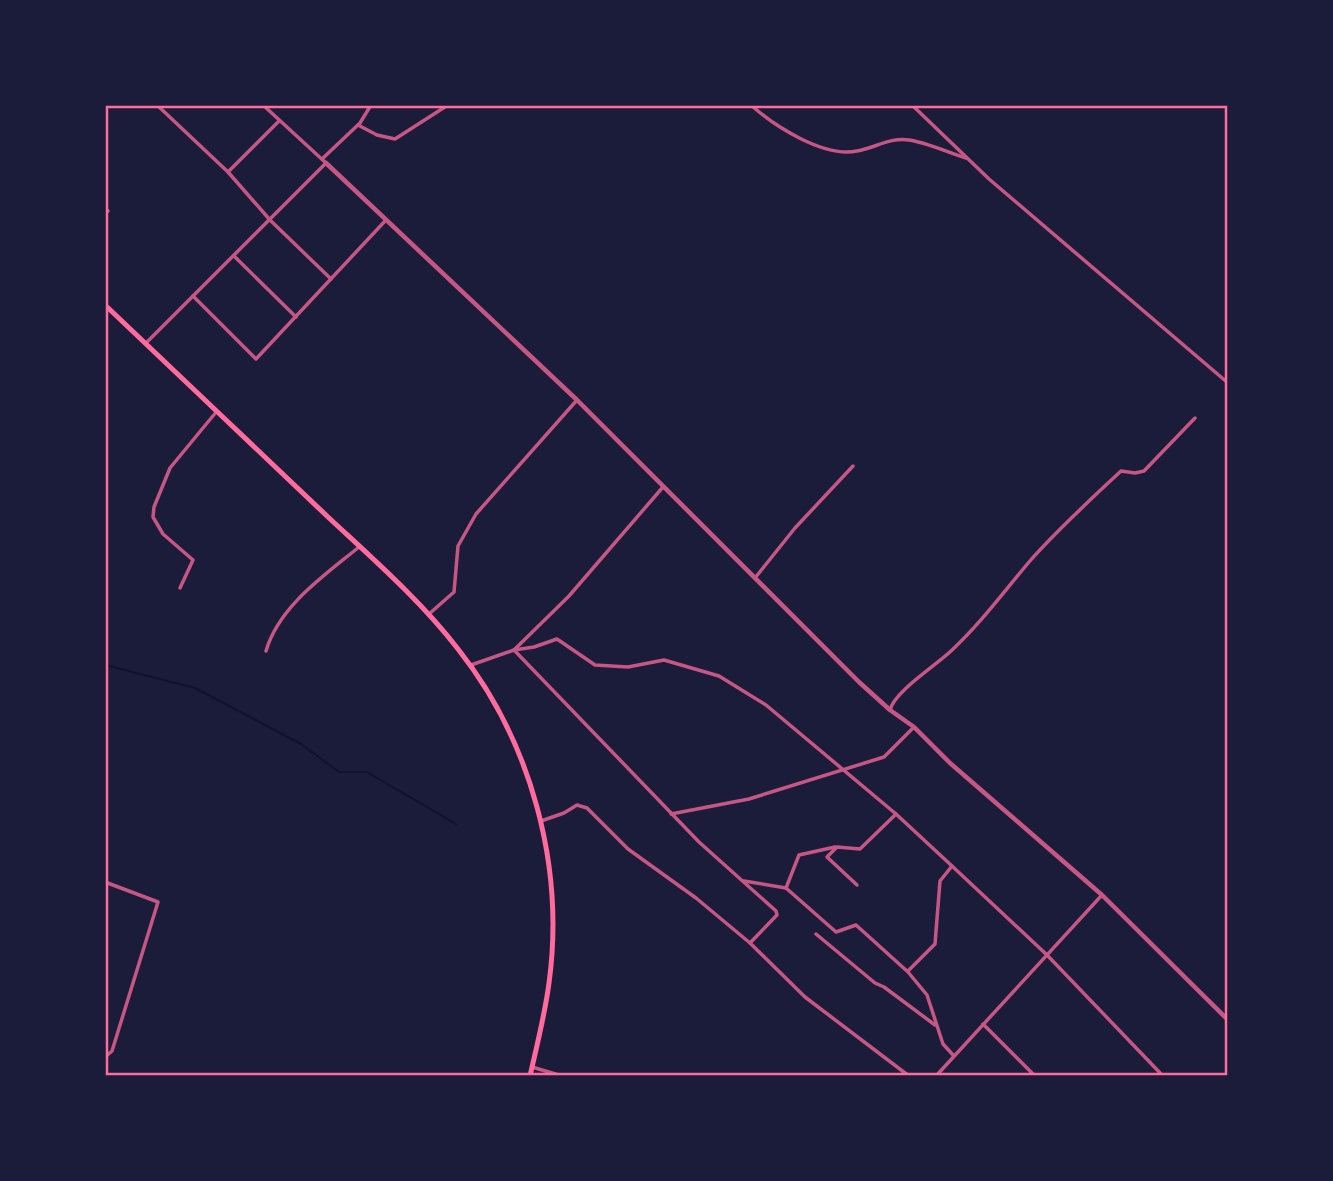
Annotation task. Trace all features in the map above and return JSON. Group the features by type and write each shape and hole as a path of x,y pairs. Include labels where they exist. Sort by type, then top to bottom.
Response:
{"main road":[{"path":"105,305 429,614 471,665 513,737 527,772 541,822 549,869 552,939 547,992 530,1076"}],"street":[{"path":"157,105 228,172 270,220 331,279"},
{"path":"262,105 578,400 754,579 890,710 914,727 950,763 1101,895 1228,1020"},
{"path":"146,344 270,220 358,125 371,105"},
{"path":"358,125 377,135 395,139 448,105"},
{"path":"751,105 765,117 810,143 832,150 856,152 883,142 907,139 968,158"},
{"path":"912,105 1041,224 1228,383"},
{"path":"228,172 279,121"},
{"path":"105,208 108,211 105,214"},
{"path":"193,296 256,359 386,220"},
{"path":"234,256 296,317"},
{"path":"429,614 454,592 458,546 476,514 578,400"},
{"path":"180,588 193,560 163,534 153,517 154,507 170,468 217,411"},
{"path":"890,710 892,700 898,693 934,666 978,624 1061,528 1121,471 1144,471 1195,418"},
{"path":"754,579 795,528 853,466"},
{"path":"514,650 569,596 664,485"},
{"path":"266,651 284,616 359,547"},
{"path":"471,665 557,639 595,665 628,667 664,660 719,676 766,705 896,814 1047,956 1163,1076"},
{"path":"514,650 671,814 776,911 777,915 750,943"},
{"path":"671,814 749,800 884,757 914,727"},
{"path":"541,822 578,805 587,808 628,849 696,898 750,943 805,997 909,1076"},
{"path":"786,888 799,855 837,847 860,849 896,814"},
{"path":"837,847 827,857 857,885"},
{"path":"908,972 935,944 940,881 952,866"},
{"path":"742,880 786,888 836,932 856,925 908,972 927,995 943,1044 954,1056"},
{"path":"105,882 158,902 112,1051 105,1057"},
{"path":"936,1076 1101,895"},
{"path":"816,934 875,984 884,987 936,1026"},
{"path":"984,1024 1035,1076"},
{"path":"532,1067 562,1076"}],"waterway":[{"path":"105,665 195,688 301,744 339,772 367,772 456,824"}]}
